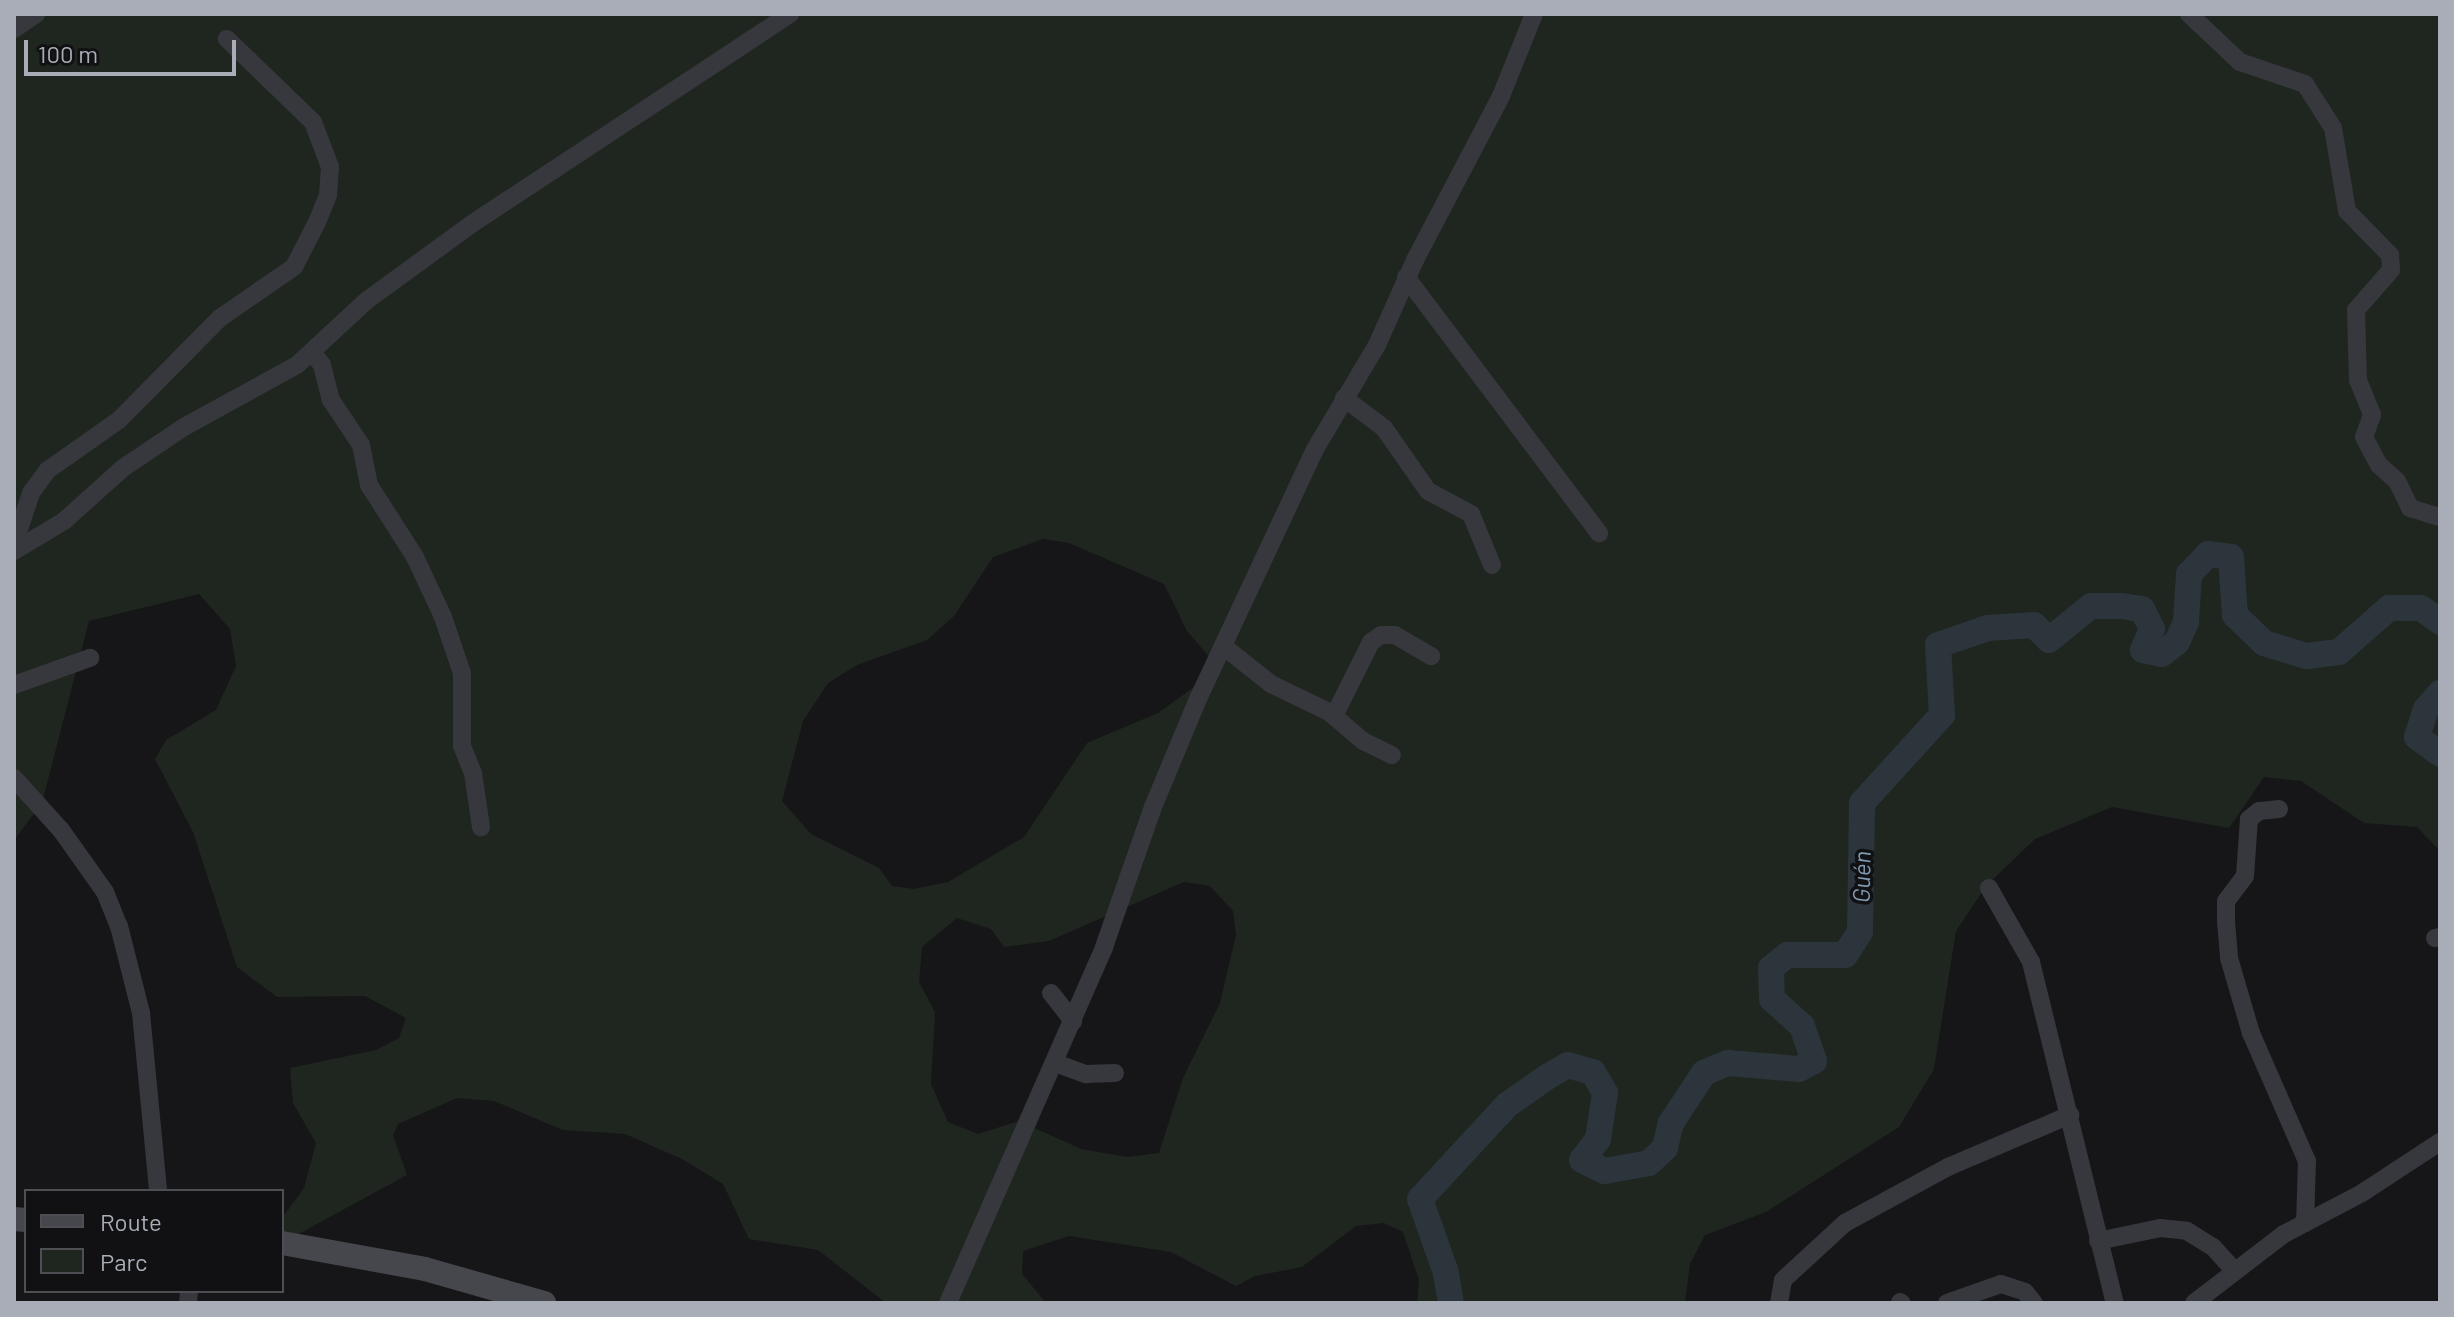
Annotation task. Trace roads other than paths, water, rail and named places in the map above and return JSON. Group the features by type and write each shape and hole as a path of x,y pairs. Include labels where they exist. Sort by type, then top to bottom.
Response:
{"main road":[{"path":"284,1243 425,1269 544,1303"}],"street":[{"path":"14,29 36,14"},
{"path":"14,551 64,521 123,468 184,427 286,373 312,352 342,320 419,261 790,14"},
{"path":"948,1303 1073,1021 1153,807 1223,646 1307,465 1377,345 1406,277 1501,96 1534,14"},
{"path":"2189,14 2240,62 2305,84 2333,128 2347,211 2390,255 2391,270 2356,310 2358,380 2372,415 2364,437 2379,465 2397,481 2410,508 2440,517"},
{"path":"14,545 31,493 48,470 119,420 212,325 294,267 323,207 330,167 313,122 227,39"},
{"path":"1406,277 1599,533"},
{"path":"312,352 322,365 331,400 361,445 369,485 415,557 443,617 462,673 462,746 473,773 481,827"},
{"path":"1344,398 1384,428 1428,491 1471,514 1492,565"},
{"path":"1334,716 1376,638 1395,635 1431,656"},
{"path":"1223,646 1271,684 1334,716 1363,741 1392,755"},
{"path":"14,685 90,658"},
{"path":"14,778 61,830 115,916 141,1013 158,1189"},
{"path":"2279,809 2259,811 2249,819 2245,876 2226,901 2226,922 2229,958 2251,1033 2307,1161 2305,1223"},
{"path":"1989,888 2031,962 2115,1303"},
{"path":"1051,993 1073,1021"},
{"path":"1055,1063 1086,1074 1115,1073"},
{"path":"1779,1303 1783,1280 1845,1223 1948,1167 2070,1115"},
{"path":"2194,1303 2234,1270 2305,1223 2440,1142"},
{"path":"2098,1241 2160,1228 2187,1231 2213,1247 2234,1270"},
{"path":"1947,1303 2001,1284 2012,1284 2034,1303"}],"waterway":[{"name":"Guén","path":"1451,1303 1445,1270 1420,1199 1507,1105 1547,1077 1568,1065 1593,1072 1605,1093 1598,1139 1582,1160 1605,1171 1649,1163 1665,1148 1671,1123 1704,1073 1728,1063 1799,1069 1814,1061 1802,1026 1772,999 1771,968 1787,955 1845,955 1860,932 1862,803 1942,715 1938,645 1988,628 2034,625 2049,640 2091,606 2122,606 2142,609 2152,629 2143,650 2162,654 2177,642 2186,622 2189,574 2208,554 2231,557 2235,615 2264,643 2306,656 2339,652 2389,608 2421,608 2440,622"},
{"name":"Guén","path":"2440,693 2426,709 2417,737 2440,754"}]}
